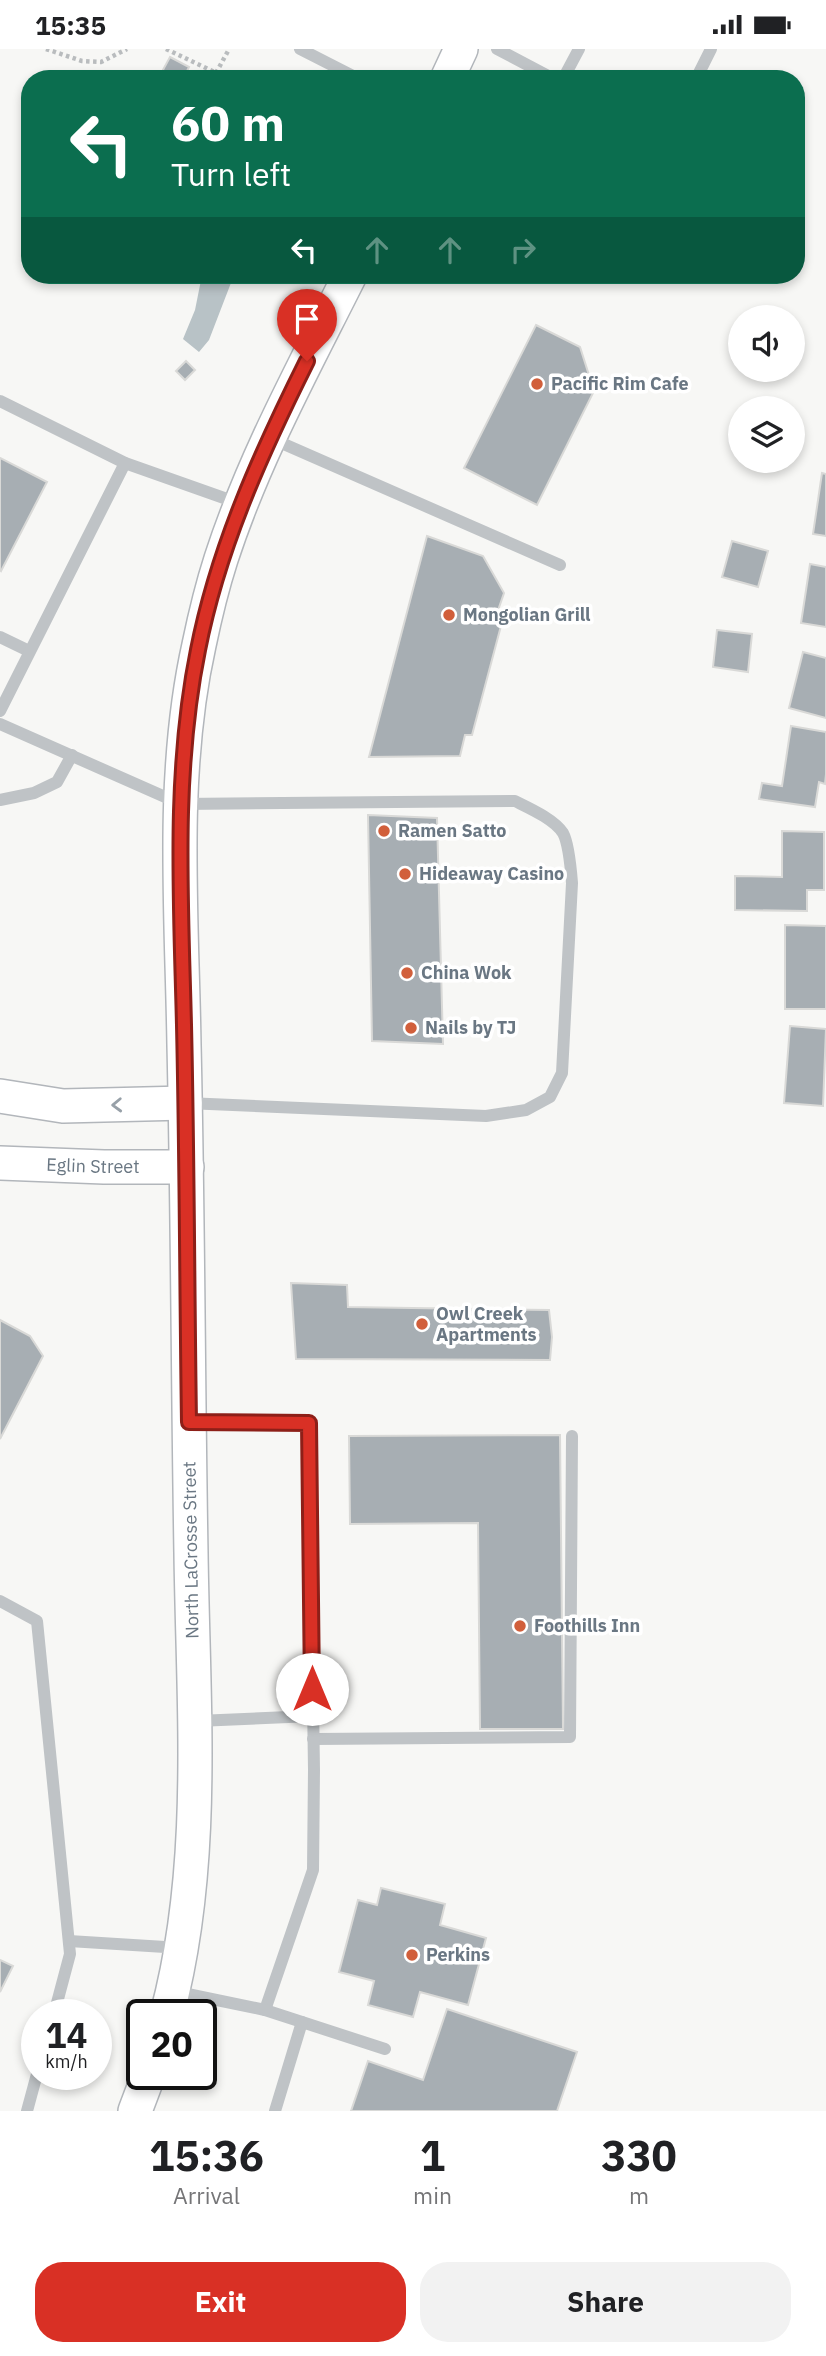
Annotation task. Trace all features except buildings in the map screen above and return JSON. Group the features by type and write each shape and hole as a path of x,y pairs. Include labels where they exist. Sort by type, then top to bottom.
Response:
{"main road":[{"path":"451,70 461,49"},
{"name":"North LaCrosse Street","path":"171,1999 183,1948 192,1854 187,1167 180,855 184,747 197,652 220,560 270,438 345,284"},
{"path":"0,1096 63,1105 185,1103"},
{"name":"Eglin Street","path":"0,1163 187,1167"},
{"path":"135,2111 143,2090"}],"lane":[{"path":"300,49 341,70"},
{"path":"497,49 537,70"},
{"path":"568,70 579,49"},
{"path":"701,70 712,49"},
{"path":"0,401 125,463 242,504"},
{"path":"270,438 560,565"},
{"path":"0,711 125,463"},
{"path":"0,637 30,652"},
{"path":"0,724 181,804 515,801 542,815 562,833 571,864 572,883 562,1073 550,1097 526,1110 486,1116 185,1103"},
{"path":"0,800 34,793 57,782 72,755"},
{"path":"189,1422 309,1423 313,1870 265,2010"},
{"path":"313,1739 570,1737 572,1436"},
{"path":"0,1601 37,1621 70,1954 58,1999"},
{"path":"193,1721 312,1716"},
{"path":"69,1941 183,1948"},
{"path":"217,2006 265,2010 385,2049"},
{"path":"275,2111 302,2022"},
{"path":"27,2111 33,2090"}],"path":[{"path":"46,49 82,61 101,62 127,49"},
{"path":"166,49 210,70"},
{"path":"218,70 228,51"}],"shaded area":[{"path":"200,284 231,284 209,340 199,352 183,339 195,310"}],"place":[{"name":"Pacific Rim Cafe","path":"537,384"},
{"name":"Mongolian Grill","path":"449,615"},
{"name":"Ramen Satto","path":"384,831"},
{"name":"Hideaway Casino","path":"405,874"},
{"name":"China Wok","path":"407,973"},
{"name":"Nails by TJ","path":"411,1028"},
{"name":"Owl Creek Apartments","path":"422,1324"},
{"name":"Foothills Inn","path":"520,1626"},
{"name":"Perkins","path":"412,1955"}],"route":[{"path":"307,361 235,519 220,560 208,606 197,652 184,747 180,855 189,1422 309,1423 312,1689"}]}
